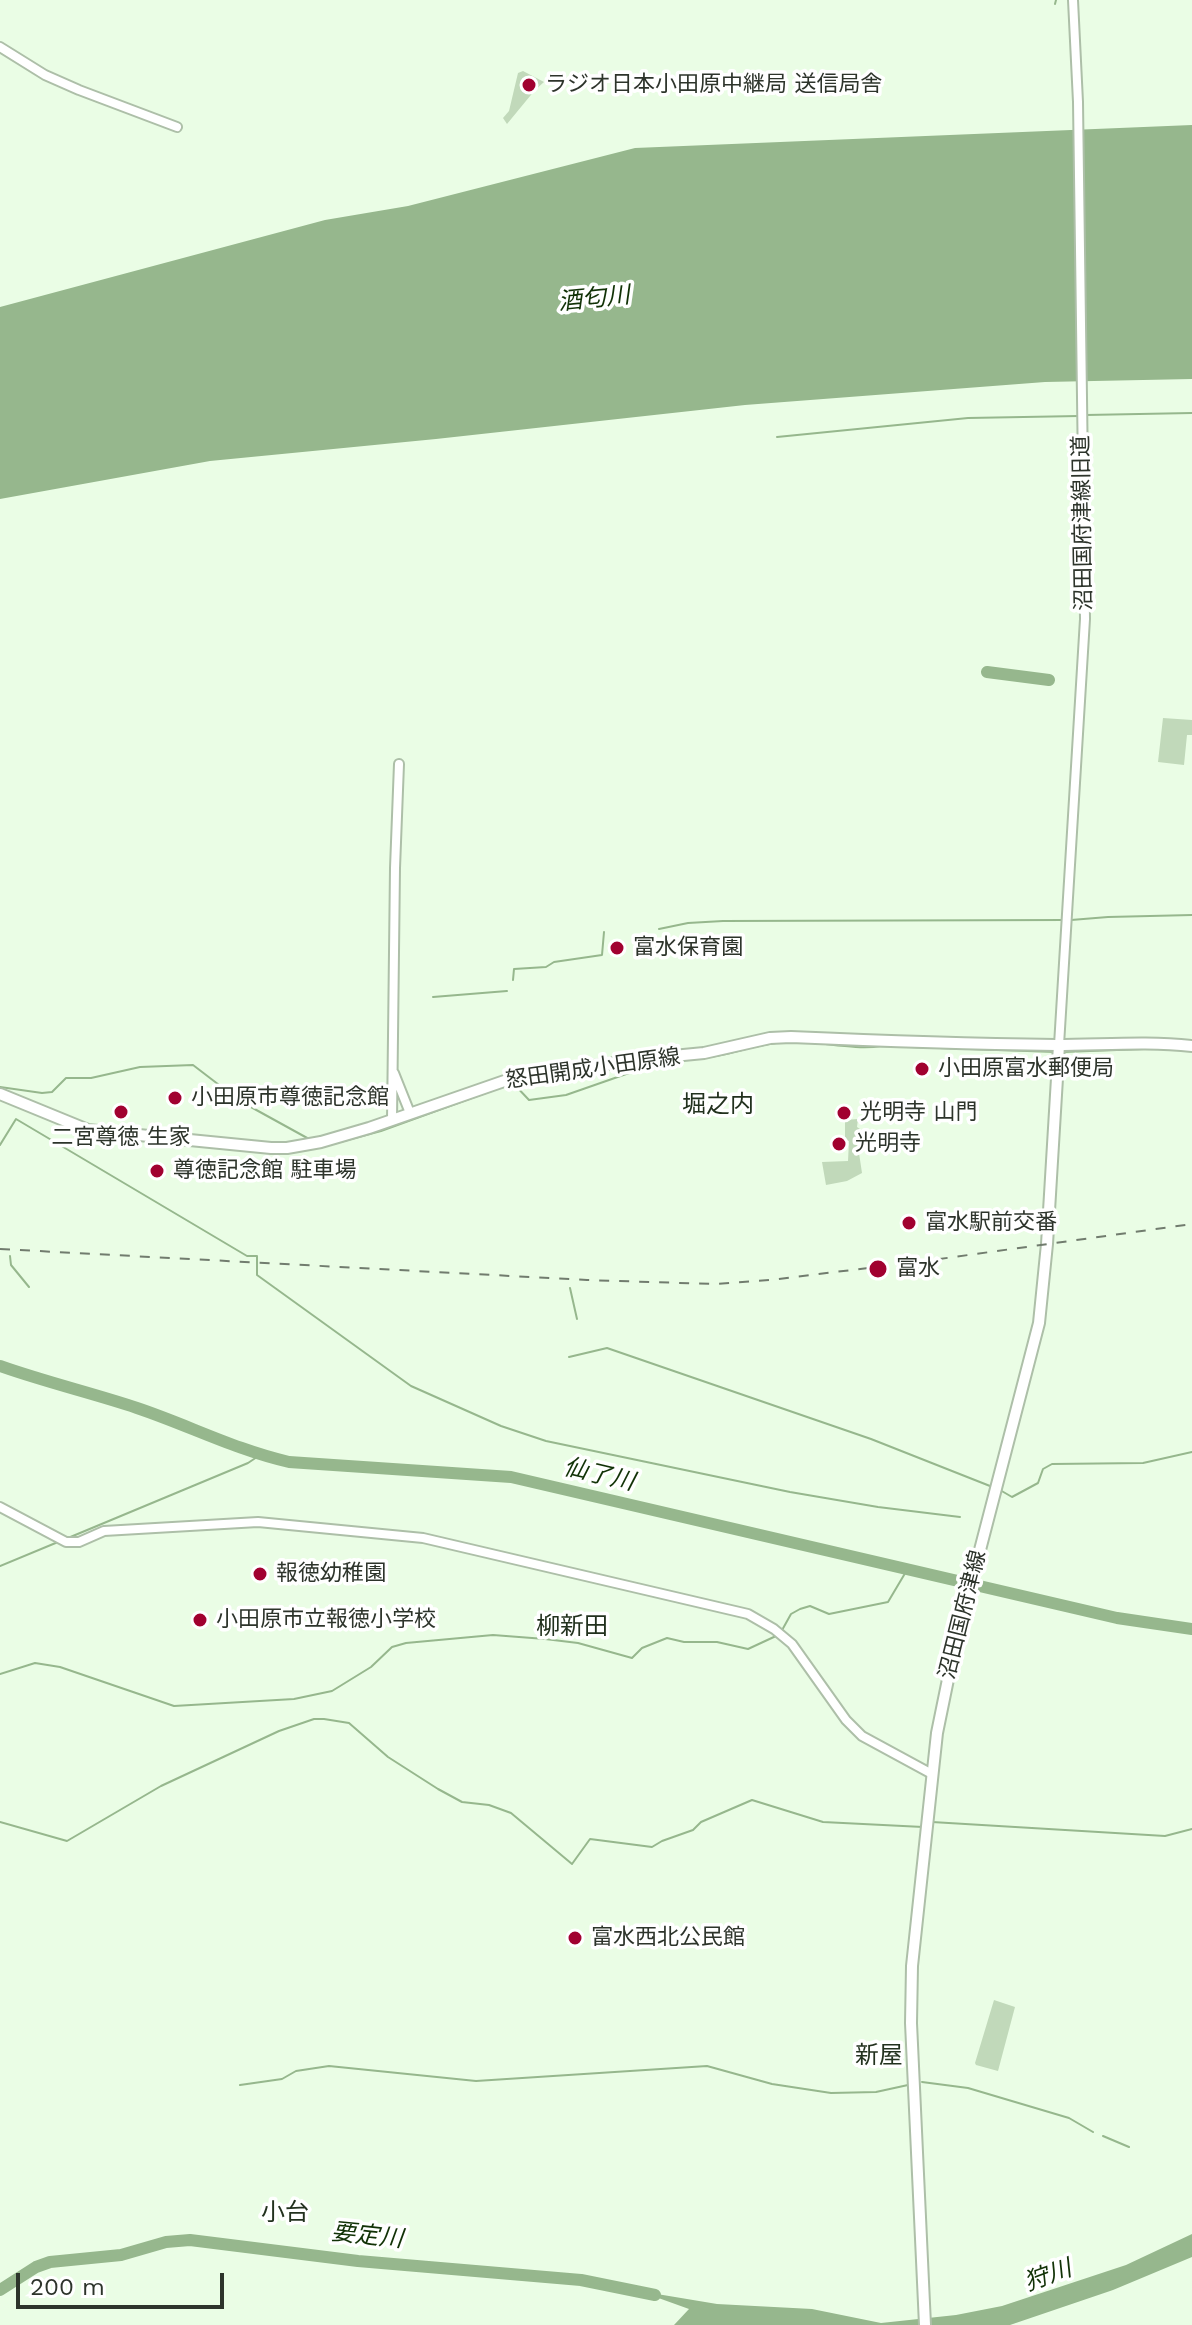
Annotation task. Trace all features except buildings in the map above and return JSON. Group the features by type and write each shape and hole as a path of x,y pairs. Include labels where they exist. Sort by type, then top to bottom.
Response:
{"main road":[{"name":"怒田開成小田原線","path":"0,1094 88,1130 271,1148 315,1143 513,1078 704,1053 781,1037 1059,1045"},
{"path":"1059,1045 1159,1043 1192,1046"},
{"name":"沼田国府津線","path":"925,2325 911,2023 912,1966 932,1774 944,1693 1039,1323 1059,1045"}],"street":[{"name":"沼田国府津線旧道","path":"1059,1045 1085,619 1078,117 1073,0"},
{"path":"0,47 57,80 177,127"},
{"path":"392,1120 399,764"},
{"path":"392,1069 410,1113"},
{"path":"0,1507 62,1540 79,1542 104,1531 258,1522 395,1534 748,1614 792,1644 846,1720 862,1736 932,1774"}],"shaded area":[{"path":"523,71 544,82 507,124 503,118 509,111 518,73"},
{"path":"1163,718 1192,720 1192,735 1187,735 1184,765 1158,762"},
{"path":"858,1119 862,1173 847,1181 826,1185 822,1162 848,1161 849,1141 845,1140 845,1120"},
{"path":"994,2000 1015,2007 998,2071 975,2063"}],"water":[{"name":"酒匂川","path":"1192,125 1192,379 1045,382 745,405 210,461 0,499 0,307 325,220 408,206 635,148"},
{"path":"1192,2234 1192,2257 1113,2290 1010,2325 674,2325 689,2309 639,2291 717,2304 812,2309 881,2323 956,2315 1002,2306 1126,2265"}],"waterway":[{"path":"1055,4 1056,0"},
{"path":"1086,415 1192,413"},
{"path":"777,437 968,418 1079,416"},
{"path":"987,672 1049,680"},
{"path":"1071,920 1192,915"},
{"path":"659,929 723,921 1065,920"},
{"path":"513,980 514,969 546,967 554,962 602,955 604,932"},
{"path":"433,997 507,991"},
{"path":"665,1062 707,1058 789,1042 856,1047 1056,1052"},
{"path":"1063,1052 1144,1049"},
{"path":"511,1084 529,1100 566,1095 632,1072 645,1064 655,1063"},
{"path":"0,1087 52,1092 66,1078 91,1078 140,1067 193,1065 240,1101 309,1139"},
{"path":"329,1145 381,1131 494,1090"},
{"path":"0,1145 16,1119 247,1256 257,1256 257,1275 411,1386 501,1426 546,1441 790,1492 960,1517"},
{"path":"10,1256 11,1265 29,1287"},
{"path":"570,1288 577,1319"},
{"path":"569,1357 607,1348 871,1439 990,1486"},
{"name":"仙了川","path":"0,1366 137,1408 250,1451 289,1462 511,1477 1117,1618 1192,1629"},
{"path":"1000,1490 1012,1497 1038,1483 1043,1469 1052,1464 1143,1463 1192,1452"},
{"path":"68,1538 248,1463 260,1455"},
{"path":"0,1566 58,1542"},
{"path":"781,1632 791,1614 810,1606 829,1614 888,1602 907,1570"},
{"path":"0,1674 35,1663 60,1667 174,1706 294,1699 332,1691 371,1667 392,1647 406,1643 493,1635 578,1643 632,1658 642,1648 667,1638 684,1642 717,1642 748,1649 776,1636"},
{"path":"0,1822 67,1841 161,1786 279,1731 314,1719 324,1719 349,1723 388,1757 462,1802 489,1805 511,1813 572,1864 590,1839 652,1847 752,1800 823,1822 923,1827"},
{"path":"932,1822 1165,1836 1192,1829"},
{"path":"240,2085 282,2079 296,2071 329,2066 476,2081 707,2066 772,2084 831,2093 876,2092 908,2085"},
{"path":"922,2082 968,2088 1069,2118 1093,2132"},
{"path":"1103,2136 1129,2147"},
{"name":"要定川","path":"0,2290 36,2267 50,2262 121,2255 166,2242 190,2240 358,2261 581,2280 655,2295"}],"railway":[{"path":"0,1249 715,1284 925,1261 1192,1224"}],"place":[{"name":"ラジオ日本小田原中継局 送信局舎","path":"529,85"},
{"name":"富水保育園","path":"617,948"},
{"name":"小田原富水郵便局","path":"922,1069"},
{"name":"小田原市尊徳記念館","path":"175,1098"},
{"name":"二宮尊徳 生家","path":"121,1112"},
{"name":"光明寺 山門","path":"844,1113"},
{"name":"光明寺","path":"839,1144"},
{"name":"尊徳記念館 駐車場","path":"157,1171"},
{"name":"富水駅前交番","path":"909,1223"},
{"name":"富水","path":"878,1269"},
{"name":"報徳幼稚園","path":"260,1574"},
{"name":"小田原市立報徳小学校","path":"200,1620"},
{"name":"富水西北公民館","path":"575,1938"}],"district":[{"name":"堀之内","path":"718,1105"},
{"name":"柳新田","path":"572,1627"},
{"name":"新屋","path":"879,2056"},
{"name":"小台","path":"285,2213"}],"water label":[{"name":"狩川","path":"1048,2276"}]}
